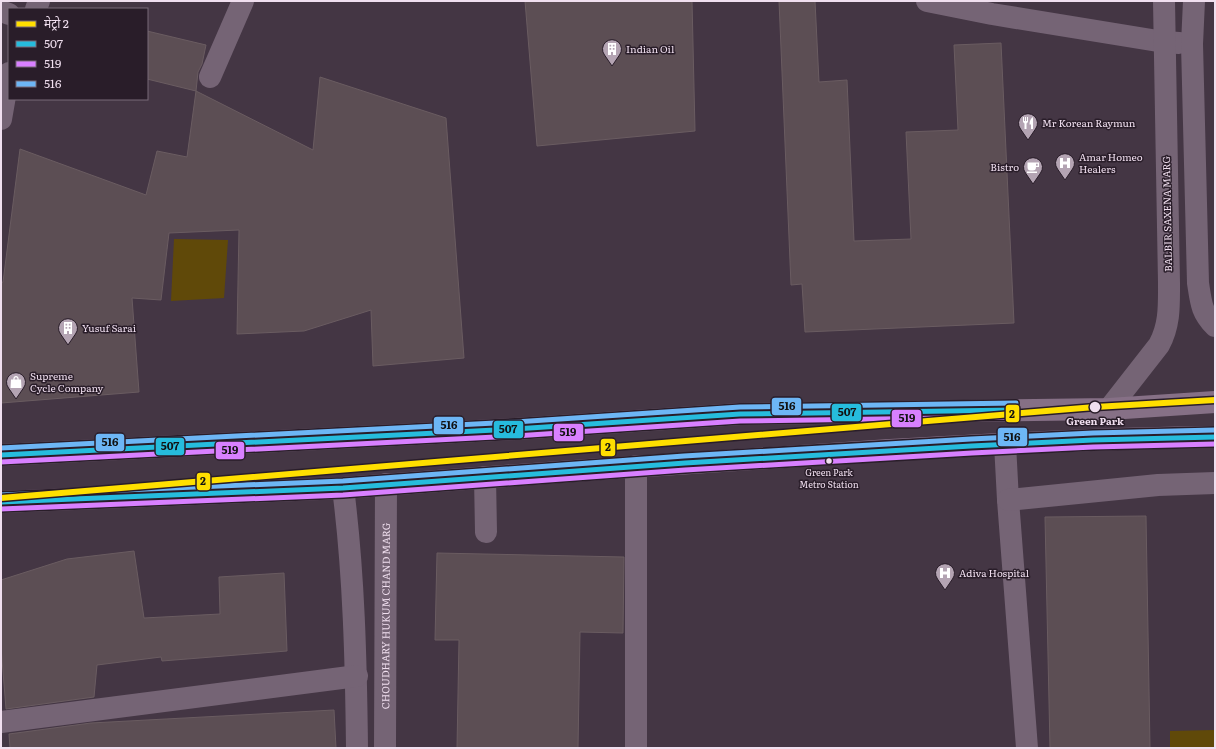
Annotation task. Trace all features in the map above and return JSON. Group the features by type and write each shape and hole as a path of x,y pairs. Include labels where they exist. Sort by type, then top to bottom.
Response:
{"highway":[{"path":"1,455 514,429 740,414 1109,409 1215,402"},
{"path":"1,502 343,488 636,466 1005,444 1161,437 1215,437"}],"street":[{"path":"210,77 243,1"},
{"path":"927,1 992,14 1164,42 1192,44"},
{"name":"BALBIR SAXENA MARG","path":"1109,409 1159,345 1165,335 1168,319 1169,283 1164,1"},
{"path":"1194,1 1192,44 1198,283 1201,305 1207,318 1215,326"},
{"path":"1,119 8,79"},
{"path":"1169,283 1198,283"},
{"path":"1005,444 1027,748"},
{"path":"636,466 636,748"},
{"path":"485,477 486,532"},
{"path":"1008,500 1158,485 1215,483"},
{"name":"CHOUDHARY HUKUM CHAND MARG","path":"385,748 386,484"},
{"path":"343,488 351,563 356,676 357,748"},
{"path":"1,722 356,676"}],"shaded area":[{"path":"174,239 228,240 224,298 171,301"},
{"path":"1215,730 1215,748 1170,748 1170,731"}],"building":[{"name":"Indian Oil","path":"525,1 692,1 695,131 537,146"},
{"path":"779,1 815,1 819,82 847,80 854,241 911,239 906,132 958,130 954,45 1001,43 1014,323 805,332 802,284 791,285"},
{"path":"148,31 206,45 202,64 198,72 196,91 148,79"},
{"path":"320,77 446,118 464,358 373,366 371,310 304,331 237,334 239,230 169,233 161,300 132,298 139,392 1,403 1,283 3,282 20,149 146,195 157,151 187,157 196,91 313,150"},
{"path":"1146,516 1150,748 1050,748 1045,517"},
{"path":"134,551 144,618 220,614 219,577 284,573 287,651 162,661 161,657 97,665 94,697 6,709 1,647 1,580 67,559"},
{"path":"437,553 624,557 623,633 580,632 578,748 457,748 459,640 435,640"},
{"path":"334,710 336,748 10,748 9,734 91,723"}],"metro line":[{"name":"2","path":"1,498 1095,407 1215,400"}],"transit line":[{"name":"516","path":"1,448 515,422 740,407 1016,403"},
{"name":"507","path":"1,455 515,429 740,414 1016,410"},
{"name":"519","path":"1,462 515,436 740,421 1016,417"},
{"name":"516","path":"1,495 343,481 684,456 971,439 1093,433 1215,430"},
{"name":"507","path":"1,502 343,488 685,463 971,446 1093,440 1215,437"},
{"name":"519","path":"1,509 343,495 685,470 972,453 1093,447 1215,444"}],"place":[{"name":"Indian Oil","path":"612,66"},
{"name":"Mr Korean Raymun","path":"1028,140"},
{"name":"Amar Homeo Healers","path":"1065,180"},
{"name":"Bistro","path":"1033,184"},
{"name":"Yusuf Sarai","path":"68,345"},
{"name":"Supreme Cycle Company","path":"16,399"},
{"name":"Green Park","path":"1095,407"},
{"name":"Green Park Metro Station","path":"829,461"},
{"name":"Adiva Hospital","path":"945,590"}]}
